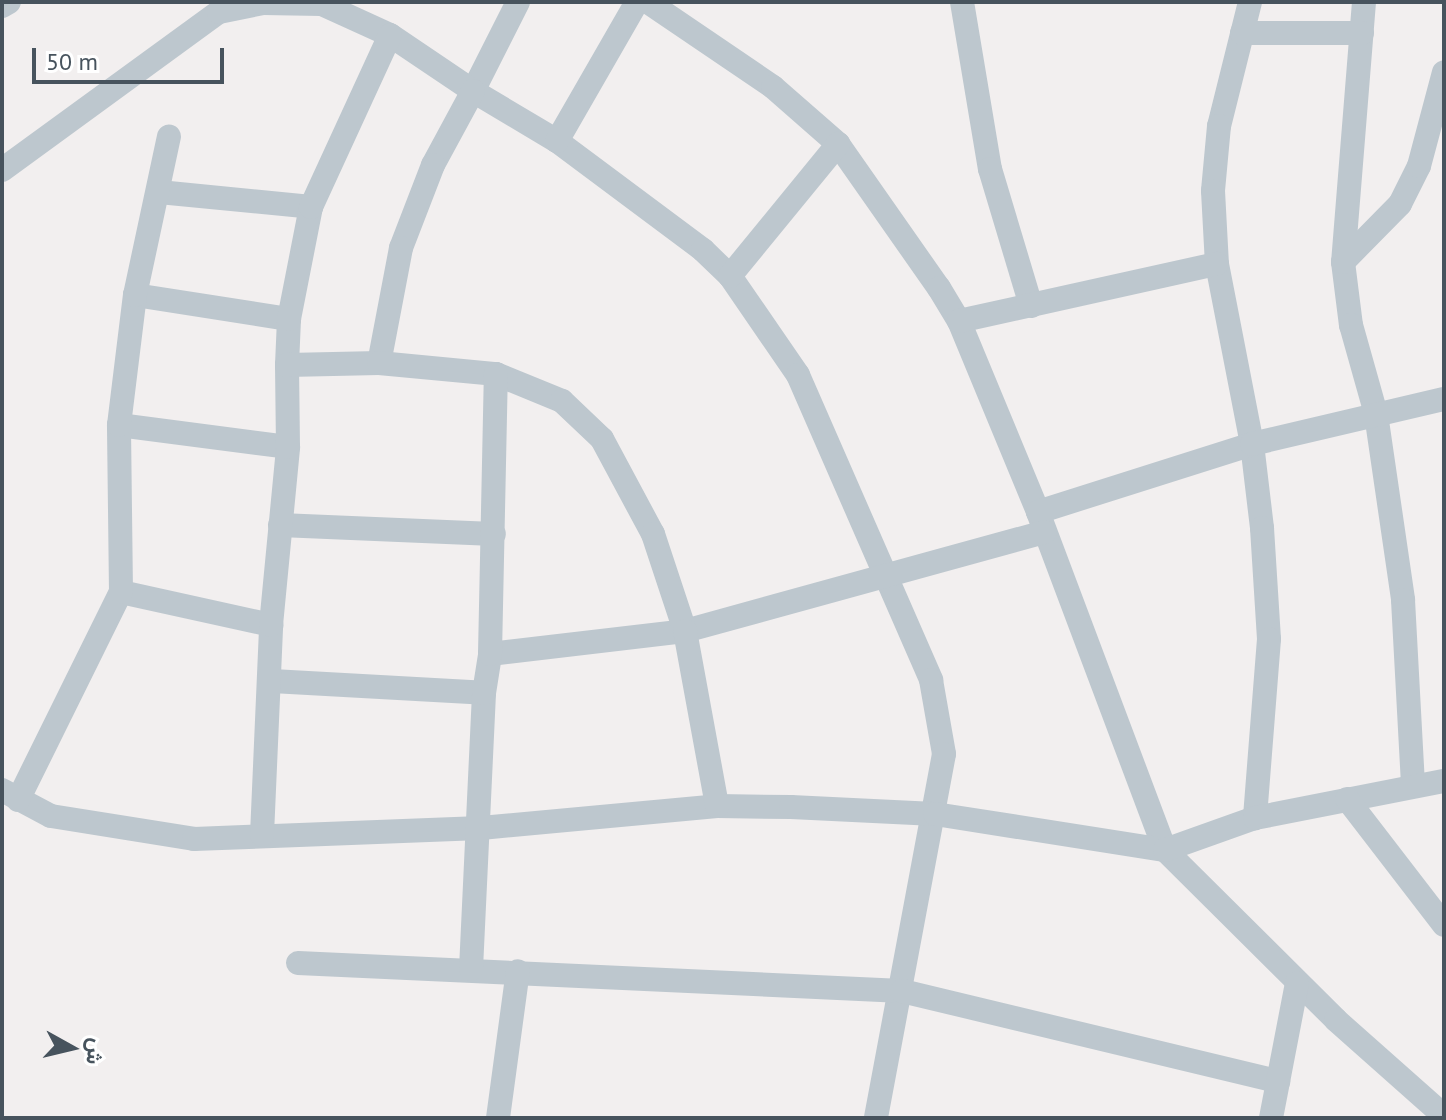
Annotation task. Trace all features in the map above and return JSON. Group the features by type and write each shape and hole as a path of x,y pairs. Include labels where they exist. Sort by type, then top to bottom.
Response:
{"street":[{"path":"2,6 9,2"},
{"path":"379,363 401,248 433,165 518,2"},
{"path":"557,141 637,2"},
{"path":"648,2 773,87 838,144 959,321 1042,522 1165,850 1297,983 1444,1116"},
{"path":"962,2 990,169 1031,306"},
{"path":"1250,2 1219,126 1213,191 1217,264 1252,444 1269,639 1255,818"},
{"path":"1364,2 1343,262 1351,325 1376,414 1403,600 1413,785"},
{"path":"2,170 217,7 263,3 322,4 390,35 473,91 557,141 703,250 730,276 798,375 883,576 931,680 944,754 876,1118"},
{"path":"1242,33 1362,33"},
{"path":"262,835 272,681 271,625 288,447 289,319 311,207 390,35"},
{"path":"1343,262 1400,204 1419,166 1444,72"},
{"path":"169,137 135,295 119,425 121,592 10,795 51,816 194,839 481,828 717,806 935,814 1165,850 1255,818 1444,781"},
{"path":"730,276 838,144"},
{"path":"159,192 311,207"},
{"path":"959,321 1217,264"},
{"path":"135,295 289,319"},
{"path":"287,365 379,363 496,374 562,401 602,439 653,534 685,631 717,806"},
{"path":"471,969 481,828 484,693 490,654 496,374"},
{"path":"490,654 685,631 883,576 1042,522 1252,444 1444,399"},
{"path":"119,425 288,447"},
{"path":"280,525 494,534"},
{"path":"121,592 271,625"},
{"path":"272,681 484,693"},
{"path":"1347,799 1444,925"},
{"path":"298,963 902,991 1278,1081"},
{"path":"498,1118 518,971"},
{"path":"1271,1118 1297,983"}]}
